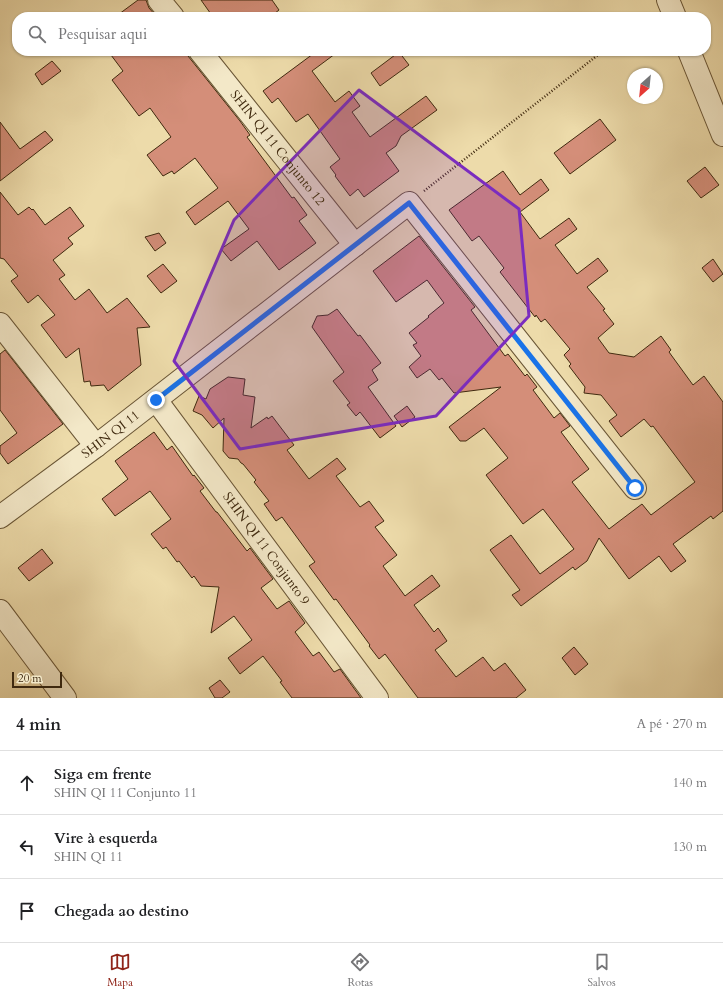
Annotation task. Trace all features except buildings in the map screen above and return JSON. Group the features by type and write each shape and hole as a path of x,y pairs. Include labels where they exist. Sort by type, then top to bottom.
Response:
{"street":[{"path":"159,0 169,12"},
{"path":"668,0 673,12"},
{"name":"SHIN QI 11 Conjunto 12","path":"204,56 355,245"},
{"path":"691,56 723,135"},
{"path":"409,203 635,488"},
{"name":"SHIN QI 11","path":"0,516 96,446 409,203"},
{"path":"0,324 96,446"},
{"name":"SHIN QI 11 Conjunto 9","path":"156,400 377,698"},
{"path":"0,611 65,698"}],"path":[{"path":"409,203 597,56"}],"highlighted area":[{"path":"359,90 519,209 529,316 436,416 240,449 174,361 234,220"}],"route":[{"path":"156,400 409,203 635,488"}]}
